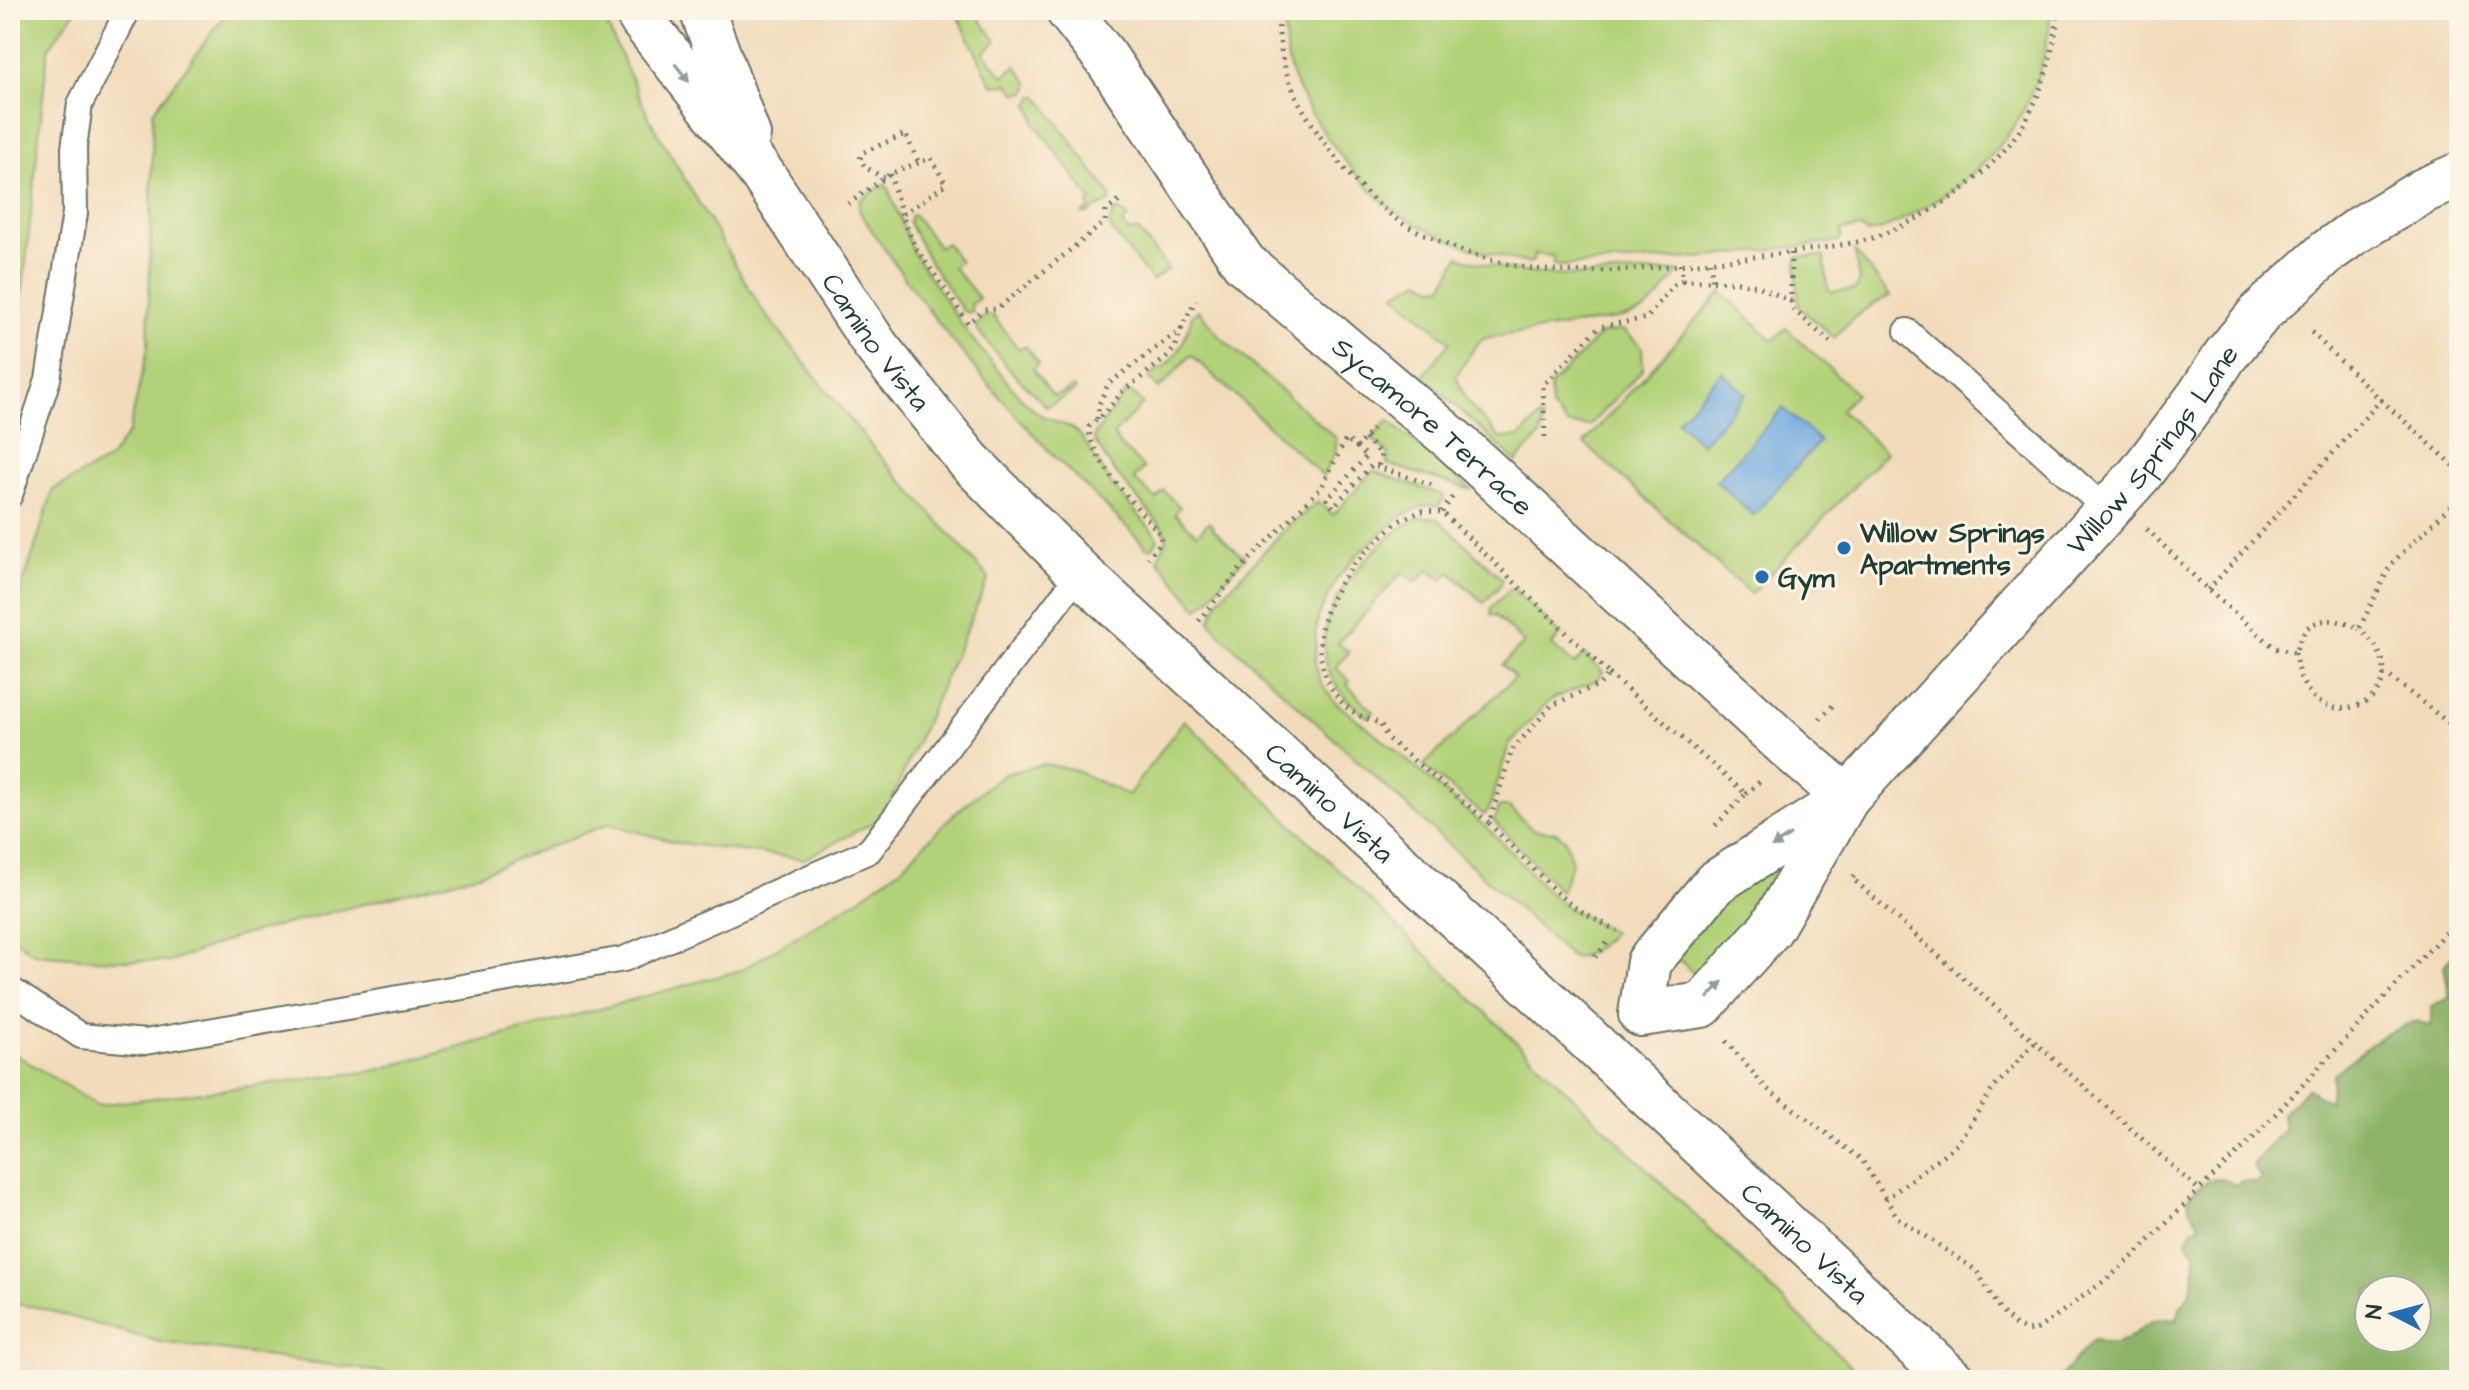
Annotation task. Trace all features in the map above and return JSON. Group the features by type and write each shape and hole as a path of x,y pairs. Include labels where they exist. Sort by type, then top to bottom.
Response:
{"street":[{"name":"Camino Vista","path":"636,10 763,175 876,346 969,461 1080,573 1952,1380"},
{"name":"Camino Vista","path":"702,10 763,175"},
{"name":"Sycamore Terrace","path":"1068,10 1106,58 1244,263 1453,440 1847,798"},
{"name":"Willow Springs Lane","path":"1847,798 1771,928 1702,1005 1641,1014 1649,962 1715,883 1847,798 2126,519 2164,443 2225,356 2260,313 2327,252 2356,231 2425,190 2459,175"},
{"path":"1602,1053 1641,1014"}],"lane":[{"path":"10,495 48,379 75,213 74,148 80,104 128,10"},
{"path":"1907,331 2126,519"},
{"path":"10,989 81,1036 145,1042 624,959 869,851 1080,573"}],"path":[{"path":"1278,10 1278,37 1285,72 1302,110 1366,194 1399,221 1472,255 1508,265 1573,271 1791,253 1874,237 1940,204 1982,172 2010,143 2027,119 2049,58 2057,29 2058,10"},
{"path":"919,163 905,134 862,153 860,159 865,167 887,176 914,245 968,323 984,310 997,309 1105,222 1106,211 1122,199"},
{"path":"848,204 887,176 931,158 946,184 902,215"},
{"path":"1791,253 1791,301 1794,310 1830,342"},
{"path":"1710,262 1713,281"},
{"path":"1680,264 1683,280"},
{"path":"1545,437 1543,385 1599,327 1647,318 1672,286 1683,280 1738,282 1757,286 1791,301"},
{"path":"1148,558 1161,542 1160,534 1108,471 1089,437 1089,427 1122,392 1175,348 1181,329 1197,301"},
{"path":"1097,419 1099,404 1108,384 1181,329"},
{"path":"2301,340 2310,331 2459,470"},
{"path":"2208,590 2381,400"},
{"path":"1357,447 1381,420"},
{"path":"1365,438 1381,455 1378,467"},
{"path":"1199,621 1241,568 1321,488 1346,439 1367,456 1327,499 1333,507 1372,465 1438,487 1453,496"},
{"path":"2359,629 2391,564 2459,498"},
{"path":"1595,957 1618,930 1574,907 1558,894 1489,823 1388,739 1380,723 1358,717 1334,692 1320,657 1320,634 1332,597 1346,574 1368,549 1398,522 1422,511 1442,512 1609,674 1746,794 1708,834"},
{"path":"2126,519 2275,648 2295,653"},
{"path":"2324,621 2343,621 2372,640 2383,661 2380,688 2372,698 2350,709 2333,708 2316,701 2305,689 2296,671 2295,653 2306,629 2324,621"},
{"path":"1489,823 1512,750 1552,705 1600,684 1609,674"},
{"path":"2383,675 2390,677 2459,731"},
{"path":"1859,867 1852,878 2199,1190"},
{"path":"1717,1048 1725,1040 1767,1089 1862,1160 1898,1218 1977,1271 1999,1309 2016,1326 2028,1331 2038,1329 2111,1276 2139,1251 2253,1138 2459,918"},
{"path":"1886,1199 1957,1144 1992,1090 2034,1043"}],"green space":[{"path":"10,10 76,10 48,49 21,308 10,342"},
{"path":"229,10 600,10 650,120 762,310 873,448 989,578 884,817 804,859 679,843 608,824 476,875 239,936 170,962 35,954 10,936 10,626 53,490 109,459 129,432 148,348 153,112"},
{"path":"955,10 973,10 996,41 984,52 1003,76 1016,66 1029,83 1026,92 1017,94 1008,84 992,85"},
{"path":"1285,10 2051,10 2039,73 2014,126 1996,150 1951,191 1896,223 1867,233 1860,228 1842,230 1838,242 1710,257 1560,266 1554,265 1554,256 1534,254 1533,261 1528,263 1464,245 1418,225 1387,205 1335,148 1295,83 1285,38"},
{"path":"1034,96 1038,96 1110,194 1110,202 1089,214 1083,214 1090,209 1088,204 1092,201 1034,122 1029,104"},
{"path":"886,183 913,252 968,334 1019,396 1040,415 1074,429 1081,436 1111,484 1156,535 1158,540 1152,548 1147,548 1025,426 974,367 903,275 859,211 860,200"},
{"path":"1118,210 1128,217 1123,224 1129,232 1139,231 1168,269 1152,281 1109,226"},
{"path":"913,214 939,247 946,243 960,261 953,267 979,298 971,305 973,312 963,311 929,261 909,223"},
{"path":"1855,251 1890,296 1859,314 1834,338 1799,307 1796,262 1798,257 1824,256 1828,289 1831,292 1856,289 1859,282"},
{"path":"1459,256 1513,271 1537,274 1583,276 1677,271 1676,277 1656,300 1636,314 1485,338 1477,344 1456,376 1467,402 1500,438 1520,437 1539,417 1543,420 1541,435 1516,462 1423,376 1450,342 1395,294 1420,280 1433,287 1443,286"},
{"path":"1721,292 1773,340 1786,328 1856,393 1841,410 1886,453 1751,594 1584,443"},
{"path":"1199,310 1219,336 1336,438 1335,453 1323,476 1191,355 1159,389 1150,379 1178,352 1192,315"},
{"path":"985,315 993,316 1019,349 1025,346 1039,363 1033,369 1053,396 1073,387 1076,390 1047,407 1008,368 976,328"},
{"path":"1623,330 1642,347 1643,369 1589,426 1568,425 1551,407 1550,386 1601,334"},
{"path":"1132,393 1143,404 1113,435 1144,468 1134,479 1156,499 1164,491 1180,507 1175,514 1197,534 1209,522 1246,557 1198,609 1158,560 1167,537 1163,528 1113,470 1094,440 1095,434 1125,394"},
{"path":"1388,420 1472,490 1387,464 1389,454 1372,439"},
{"path":"1373,471 1443,495 1444,499 1438,506 1427,505 1401,516 1359,553 1337,579 1319,615 1316,630 1315,664 1321,682 1334,701 1496,836 1549,893 1568,908 1613,932 1584,955 1572,958 1223,637 1210,621 1220,598 1287,527 1318,502 1333,515"},
{"path":"1423,517 1438,519 1502,579 1502,583 1484,603 1450,572 1442,580 1429,569 1415,582 1402,572 1338,643 1349,652 1336,668 1350,681 1347,685 1374,712 1367,717 1346,698 1332,679 1325,659 1324,638 1329,618 1338,597 1368,557 1400,529"},
{"path":"1515,588 1561,634 1552,645 1574,665 1584,655 1603,672 1598,680 1554,698 1509,745 1489,809 1484,815 1423,766 1515,677 1502,665 1524,643 1495,615 1491,615 1491,608 1510,589"},
{"path":"1184,720 1865,1380 443,1380 160,1342 36,1307 10,1303 10,1051 97,1105 373,1071 741,970 860,898 902,867 951,817 1005,774 1043,764 1072,769 1128,795"},
{"path":"1498,807 1509,807 1533,830 1556,832 1565,839 1572,862 1561,892 1494,821"},
{"path":"1773,859 1788,866 1753,926 1698,977 1676,957 1726,897"},
{"path":"2459,946 2459,1380 2057,1380 2094,1339 2119,1343 2154,1321 2177,1320 2194,1277 2195,1252 2187,1242 2191,1231 2200,1225 2189,1207 2188,1197 2208,1180 2222,1179 2236,1185 2241,1181 2257,1183 2261,1178 2253,1165 2284,1128 2282,1114 2307,1088 2329,1102 2333,1074 2383,1035 2418,1021 2431,1026 2431,1007 2450,997 2444,966"}],"water":[{"path":"1722,372 1746,394 1702,444 1677,421"},
{"path":"1783,408 1820,441 1753,516 1716,481"}],"place":[{"name":"Willow Springs Apartments","path":"1844,548"},
{"name":"Gym","path":"1762,577"}]}
